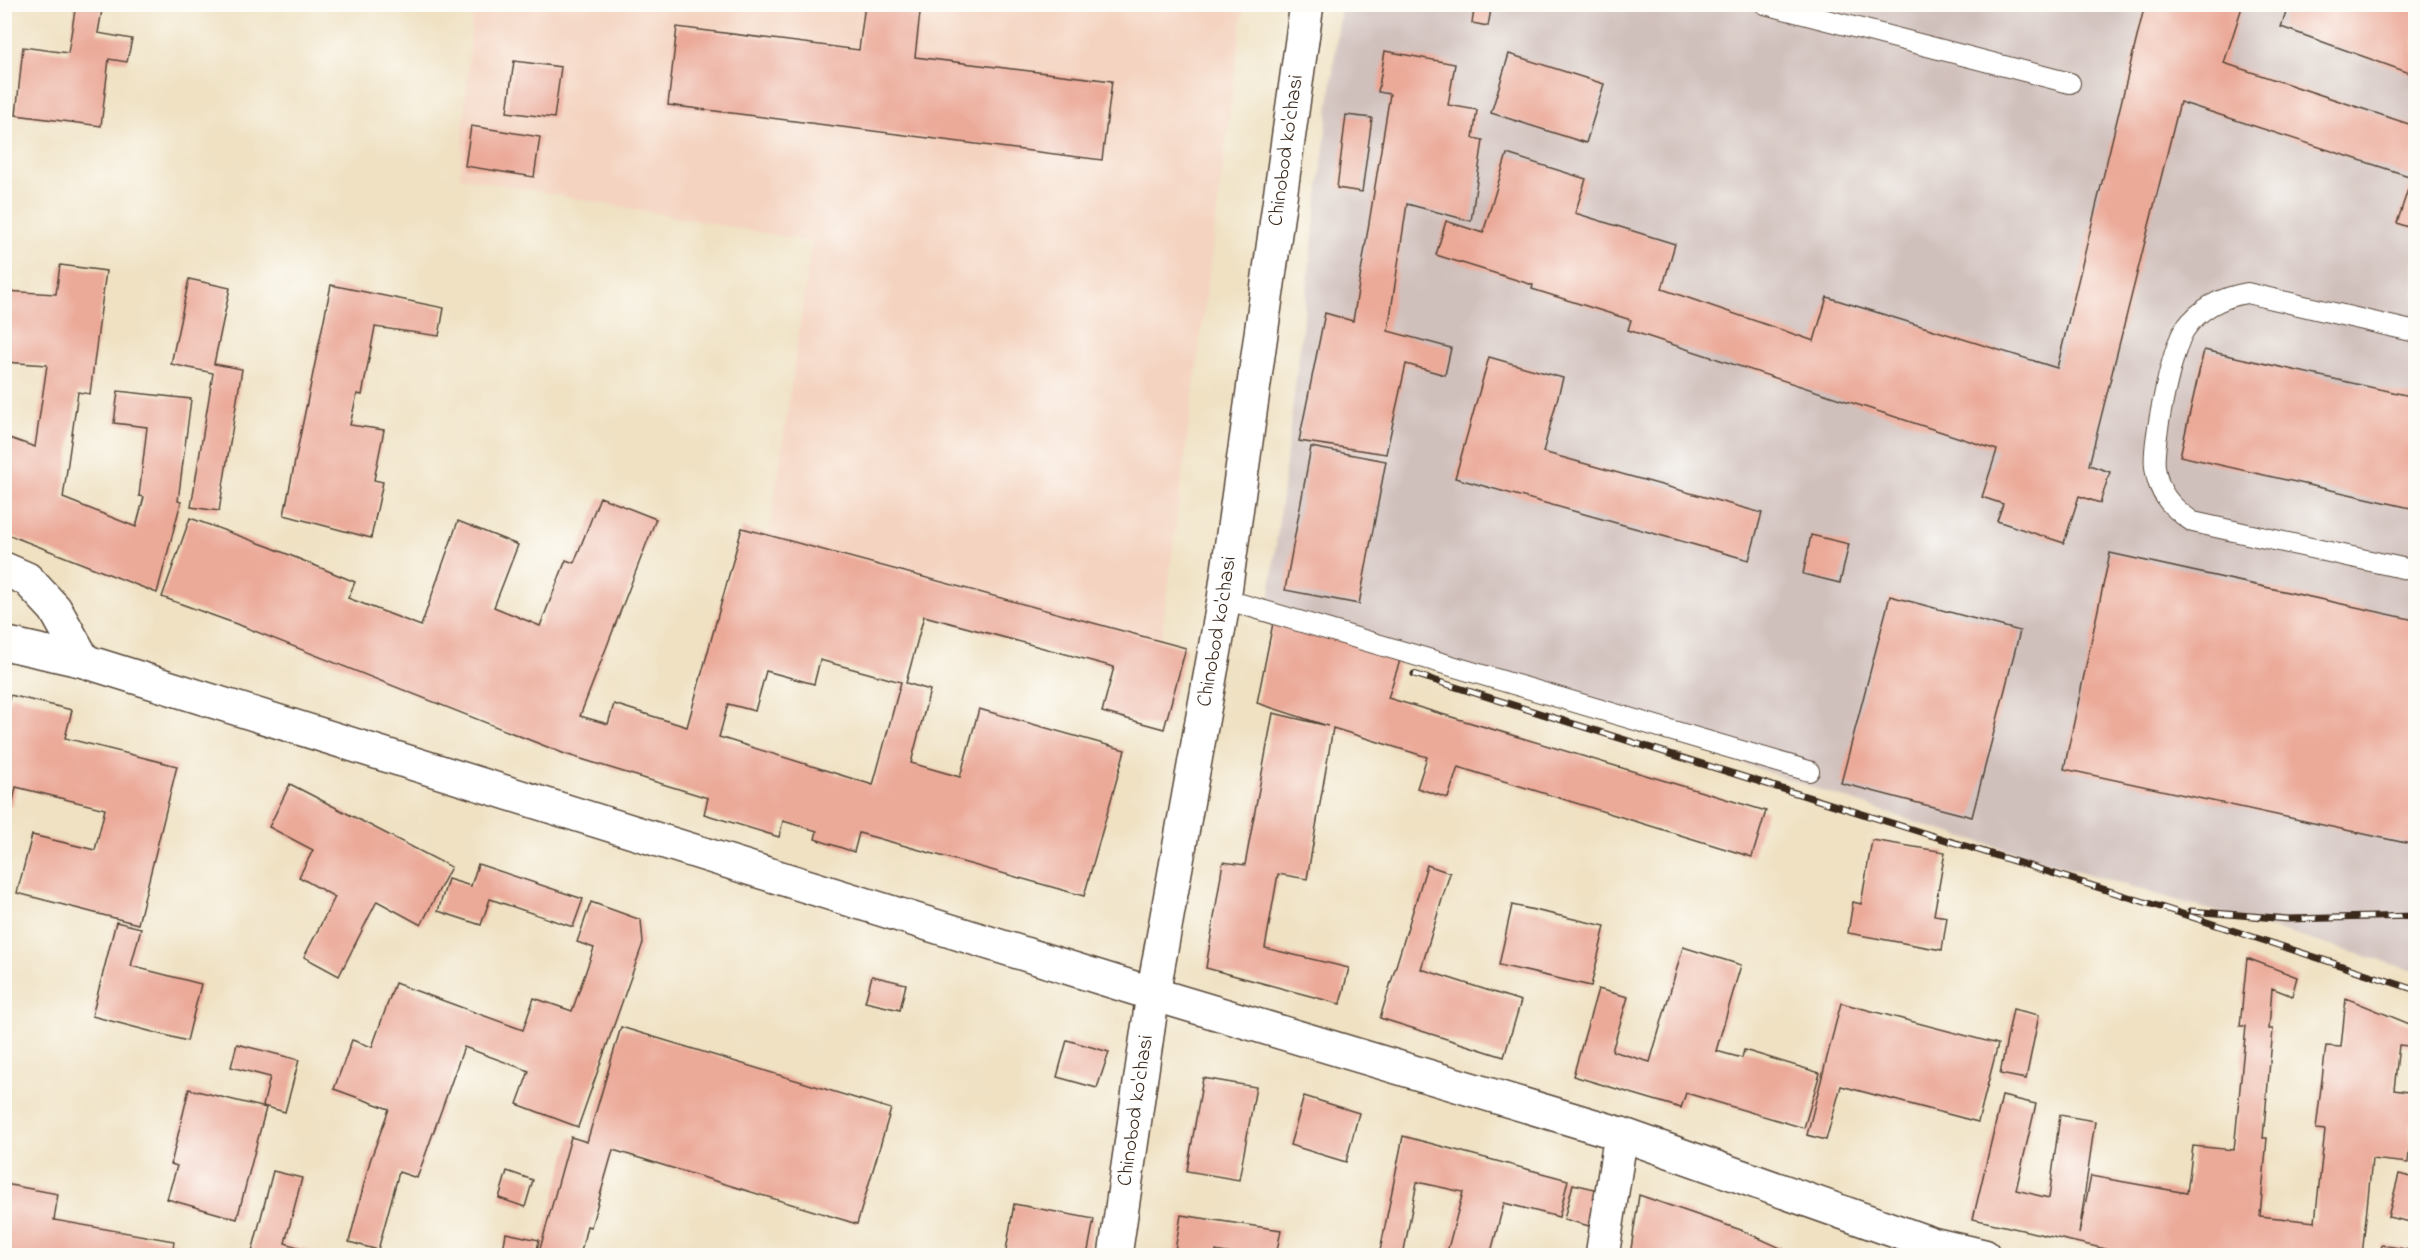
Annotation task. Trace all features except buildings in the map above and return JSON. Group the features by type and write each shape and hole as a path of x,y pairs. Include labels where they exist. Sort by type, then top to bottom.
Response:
{"street":[{"name":"Chinobod ko'chasi","path":"1116,1256 1153,994 1224,599 1307,4"},
{"path":"4,569 27,579 55,609 84,660"},
{"path":"4,643 84,660 1153,994 1621,1134 1932,1250 1984,1256"},
{"path":"1602,1256 1621,1134"}],"lane":[{"path":"1765,4 2070,83"},
{"path":"2415,332 2247,293 2227,296 2205,308 2185,329 2173,356 2155,451 2155,469 2161,489 2172,508 2193,522 2415,571"},
{"path":"1224,599 1302,620 1809,771"}],"shaded area":[{"path":"473,5 1244,5 1161,641 769,536 812,242 460,177"},
{"path":"1341,5 2415,5 2415,971 1927,826 1269,603"}],"railway":[{"path":"1414,674 2167,909 2416,990"},
{"path":"2191,911 2288,919 2416,916"}]}
